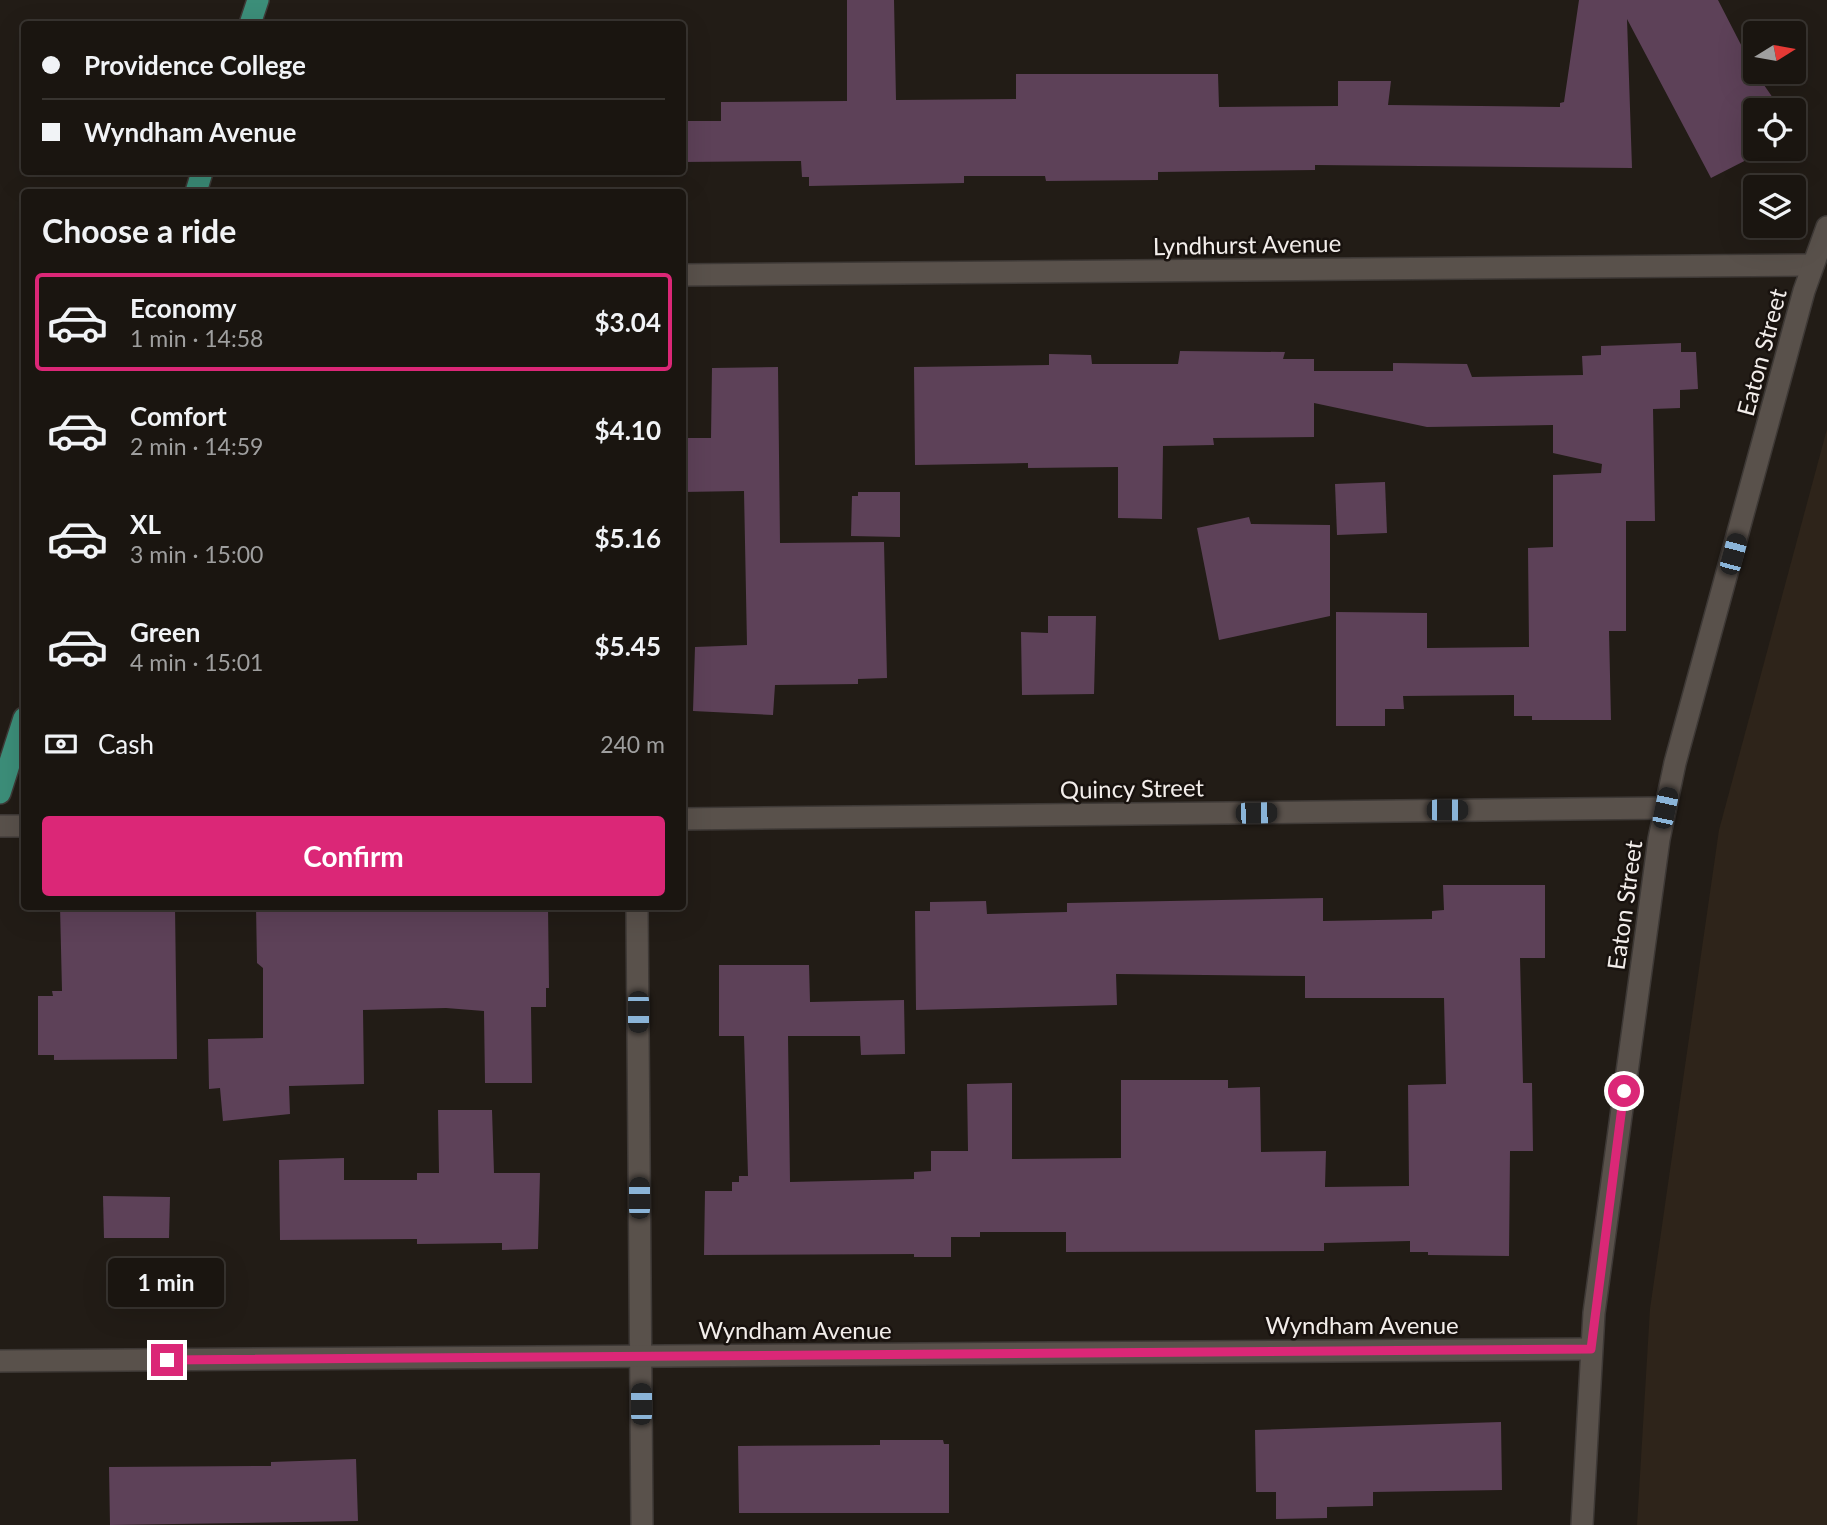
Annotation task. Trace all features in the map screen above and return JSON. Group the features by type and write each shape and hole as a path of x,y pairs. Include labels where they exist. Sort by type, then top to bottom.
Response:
{"main road":[{"path":"251,21 258,0"},
{"path":"0,793 21,727"}],"street":[{"name":"Eaton Street","path":"1582,1525 1591,1349 1650,898 1665,808 1812,265 1827,227"},
{"name":"Lyndhurst Avenue","path":"686,275 1812,265"},
{"name":"Quincy Street","path":"686,819 1665,808"},
{"path":"0,826 21,826"},
{"path":"636,910 642,1525"},
{"name":"Wyndham Avenue","path":"0,1362 1591,1349"}],"shaded area":[{"path":"1827,429 1827,1525 1637,1525 1650,1309 1719,830"}],"building":[{"path":"847,0 894,0 896,100 1016,99 1016,74 1218,74 1219,107 1338,106 1338,81 1391,81 1388,105 1560,107 1560,103 1564,102 1579,0 1718,0 1743,49 1743,84 1763,84 1773,98 1743,98 1744,161 1711,178 1627,19 1632,168 1315,165 1315,170 1158,172 1158,180 1046,181 1045,176 964,176 964,183 809,186 809,177 802,177 801,161 686,162 686,121 721,121 721,102 847,101"},
{"path":"1681,343 1681,352 1696,352 1698,389 1680,390 1680,408 1653,409 1655,521 1626,521 1626,631 1609,631 1611,720 1532,720 1532,716 1514,716 1514,695 1403,696 1404,709 1385,709 1385,726 1336,726 1336,612 1427,613 1427,648 1529,647 1528,548 1553,547 1553,475 1601,473 1602,464 1553,453 1553,425 1427,427 1314,403 1314,437 1213,438 1214,445 1163,446 1162,519 1118,518 1118,467 1028,468 1028,463 915,465 914,367 1049,365 1049,354 1091,355 1092,364 1178,364 1180,351 1285,352 1283,359 1314,359 1314,371 1393,371 1393,363 1467,364 1472,377 1583,375 1582,356 1601,355 1601,346"},
{"path":"778,367 780,543 884,542 887,678 858,679 858,684 775,685 773,715 693,711 695,647 747,645 744,491 686,492 686,438 711,438 712,368"},
{"path":"1385,482 1387,533 1337,535 1335,484"},
{"path":"858,492 900,492 900,537 851,536 852,496 858,496"},
{"path":"1249,517 1251,524 1330,525 1330,616 1219,640 1197,528"},
{"path":"1048,616 1096,616 1094,694 1022,695 1021,632 1048,633"},
{"path":"1443,885 1545,885 1545,958 1520,958 1523,1083 1532,1083 1533,1151 1510,1151 1509,1256 1428,1255 1428,1252 1410,1252 1410,1241 1324,1243 1324,1251 1066,1252 1066,1232 980,1232 980,1237 951,1237 951,1257 914,1257 914,1254 704,1255 705,1191 732,1191 732,1182 739,1182 739,1176 748,1176 744,1036 719,1036 719,965 809,965 810,1002 904,1000 905,1054 861,1055 860,1036 788,1036 790,1182 914,1179 914,1172 931,1171 931,1151 968,1151 967,1084 1012,1083 1012,1159 1121,1158 1121,1080 1228,1080 1228,1088 1260,1087 1261,1152 1326,1151 1325,1187 1409,1186 1408,1085 1446,1084 1444,998 1305,998 1305,976 1116,974 1117,1005 916,1010 915,911 930,911 930,902 986,901 987,914 1067,912 1067,903 1323,898 1323,921 1432,919 1432,911 1444,910"},
{"path":"60,910 175,910 177,1059 54,1060 54,1055 38,1055 38,996 53,996 52,991 62,991"},
{"path":"256,910 548,910 549,988 546,988 546,1007 531,1007 532,1083 485,1083 484,1011 446,1008 363,1010 364,1084 289,1086 290,1114 223,1121 220,1088 209,1089 208,1039 263,1038 263,968 257,963"},
{"path":"438,1110 492,1110 494,1173 540,1173 538,1249 502,1250 502,1243 417,1244 417,1239 280,1240 279,1160 344,1158 344,1180 417,1180 417,1173 439,1173"},
{"path":"103,1196 170,1197 169,1238 104,1238"},
{"path":"1501,1422 1502,1490 1373,1492 1373,1506 1327,1507 1327,1518 1276,1519 1276,1492 1256,1492 1255,1430"},
{"path":"880,1440 943,1440 944,1444 949,1444 949,1513 739,1513 738,1446 880,1445"},
{"path":"356,1459 358,1521 110,1525 109,1467 271,1466 271,1462"}],"route":[{"path":"167,1360 1591,1349 1624,1091"}]}
